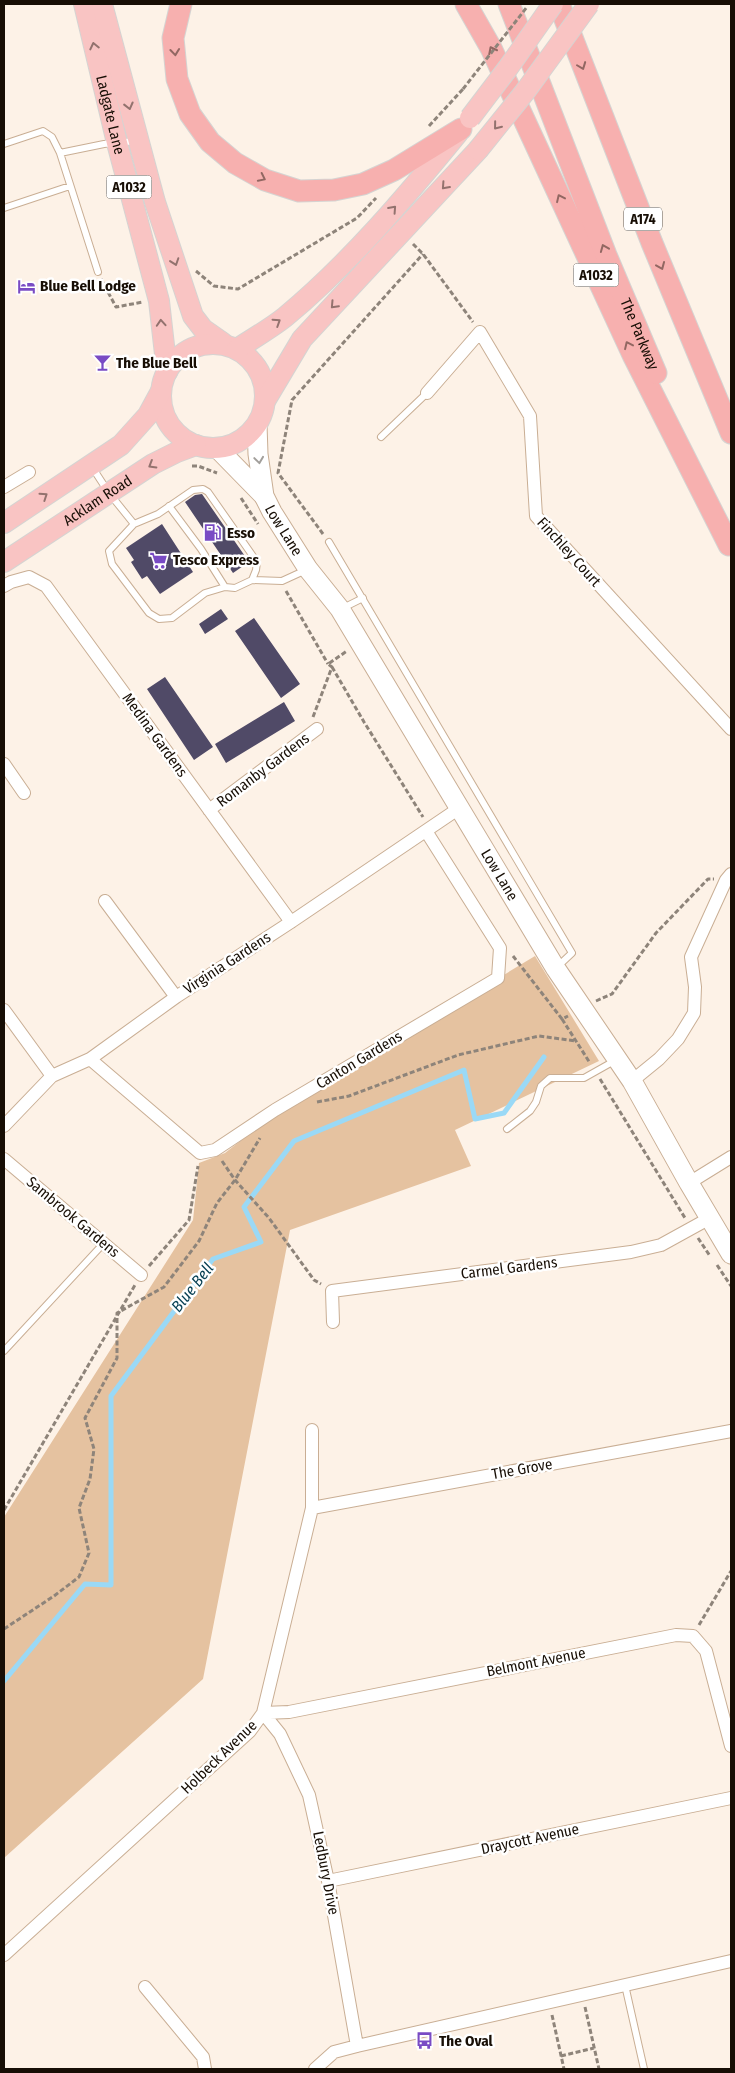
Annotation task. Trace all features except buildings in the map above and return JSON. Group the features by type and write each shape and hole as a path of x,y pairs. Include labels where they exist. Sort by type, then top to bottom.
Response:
{"highway":[{"name":"A1032","path":"180,4 173,38 177,79 190,114 210,142 234,163 265,180 299,191 334,190 363,184 394,170 465,124"},
{"name":"A1032","path":"466,4 491,48 632,355 730,548"},
{"name":"The Parkway","path":"509,4 606,254 730,548"},
{"name":"A174","path":"558,4 652,243 731,433"}],"main road":[{"name":"Ladgate Lane","path":"84,4 117,142 159,300 166,372"},
{"name":"Ladgate Lane","path":"102,4 137,141 193,316 203,329 230,346"},
{"name":"A1032","path":"4,523 121,445 148,415 161,391 166,372 182,354 194,347 230,346 284,318 354,253 420,179 465,124 508,68 553,4"},
{"name":"A1032","path":"161,391 163,408 170,424 181,437 196,445 217,448 240,440 257,424 265,401 302,339 478,150 524,93 589,4"},
{"name":"A1032","path":"230,346 250,358 259,371 264,386 265,401"},
{"name":"Low Lane","path":"257,424 258,454 264,496"},
{"name":"Acklam Road","path":"4,562 153,464 196,445"},
{"name":"Low Lane","path":"217,448 264,496 308,569 340,609 458,809 556,969 632,1081 710,1218 724,1259"}],"street":[{"path":"426,393 480,332"},
{"name":"Finchley Court","path":"480,332 530,416 536,516 731,729"},
{"path":"6,482 29,472"},
{"name":"Medina Gardens","path":"4,586 29,577 46,586 292,922"},
{"name":"Romanby Gardens","path":"209,810 317,729"},
{"path":"4,764 24,793"},
{"name":"Virginia Gardens","path":"4,1126 52,1076 90,1058 176,997 292,922 458,809"},
{"path":"428,829 500,948"},
{"path":"632,1081 672,1046 694,1013 696,987 691,957 729,877"},
{"path":"105,901 176,997"},
{"name":"Canton Gardens","path":"200,1153 214,1150 275,1110 498,978 500,948"},
{"path":"4,1010 52,1076"},
{"path":"90,1058 200,1153"},
{"path":"689,1183 731,1157"},
{"name":"Sambrook Gardens","path":"4,1159 141,1274"},
{"name":"Carmel Gardens","path":"332,1291 631,1252 661,1245 710,1218"},
{"path":"332,1291 333,1322"},
{"name":"Holbeck Avenue","path":"4,1955 250,1731 263,1713 312,1508 312,1430"},
{"name":"The Grove","path":"312,1508 731,1431"},
{"name":"Belmont Avenue","path":"263,1713 288,1712 676,1634 692,1636"},
{"path":"692,1636 706,1652 731,1746"},
{"name":"Ledbury Drive","path":"263,1713 280,1734 310,1795 328,1881 357,2046"},
{"name":"Draycott Avenue","path":"328,1881 731,1798"},
{"path":"315,2069 334,2052 357,2046 731,1961"},
{"path":"145,1987 203,2057 205,2069"}],"lane":[{"path":"4,144 42,131 52,137 60,154 98,272"},
{"path":"60,154 117,142 137,141"},
{"path":"4,208 70,186"},
{"path":"381,437 426,393"},
{"path":"90,465 108,493 134,524"},
{"path":"252,580 257,562 208,492 203,489 193,490 169,506 134,524 109,551 112,564 149,613 159,619 172,618 205,593 225,587 235,588 252,580 282,581 308,569"},
{"path":"169,506 201,549 225,587"},
{"path":"329,542 572,953 556,969"},
{"path":"340,609 363,598"},
{"path":"507,1129 530,1111 536,1102 541,1086 550,1078 584,1078 617,1059"},
{"path":"4,1351 104,1243"},
{"path":"624,1985 644,2069"}],"path":[{"path":"463,89 530,4"},
{"path":"402,233 423,254 480,332"},
{"path":"329,542 278,473 292,400 423,254"},
{"path":"98,272 116,307 145,301"},
{"path":"360,642 328,664 332,667 428,829"},
{"path":"317,729 313,718 332,667"},
{"path":"562,1019 612,994 656,933 708,879 729,877"},
{"path":"500,948 514,957 562,1019 691,1228 711,1257"},
{"path":"312,1103 349,1096 458,1055 539,1036 576,1040"},
{"path":"117,1313 164,1287 199,1241 217,1203 235,1180 275,1110"},
{"path":"214,1150 235,1180 269,1218 314,1280 332,1291"},
{"path":"4,1510 141,1274 189,1220 200,1153"},
{"path":"724,1259 731,1286"},
{"path":"4,1629 79,1577 88,1552 79,1508 90,1479 94,1449 85,1418 117,1358 117,1313"},
{"path":"692,1636 731,1571"},
{"path":"583,1994 599,2069"},
{"path":"549,2002 564,2069"},
{"path":"561,2056 594,2048"}],"shaded area":[{"path":"535,956 599,1061 455,1130 471,1166 290,1230 203,1679 4,1858 4,1517 193,1220 199,1163 225,1153 276,1113"}],"waterway":[{"name":"Blue Bell","path":"4,1681 85,1584 111,1585 111,1396 213,1259 261,1242 244,1207 294,1141 464,1070 475,1119 504,1113 544,1057"}],"place":[{"name":"Blue Bell Lodge","path":"26,286"},
{"name":"The Blue Bell","path":"102,363"},
{"name":"Esso","path":"213,533"},
{"name":"Tesco Express","path":"159,560"},
{"name":"The Oval","path":"425,2041"}]}
